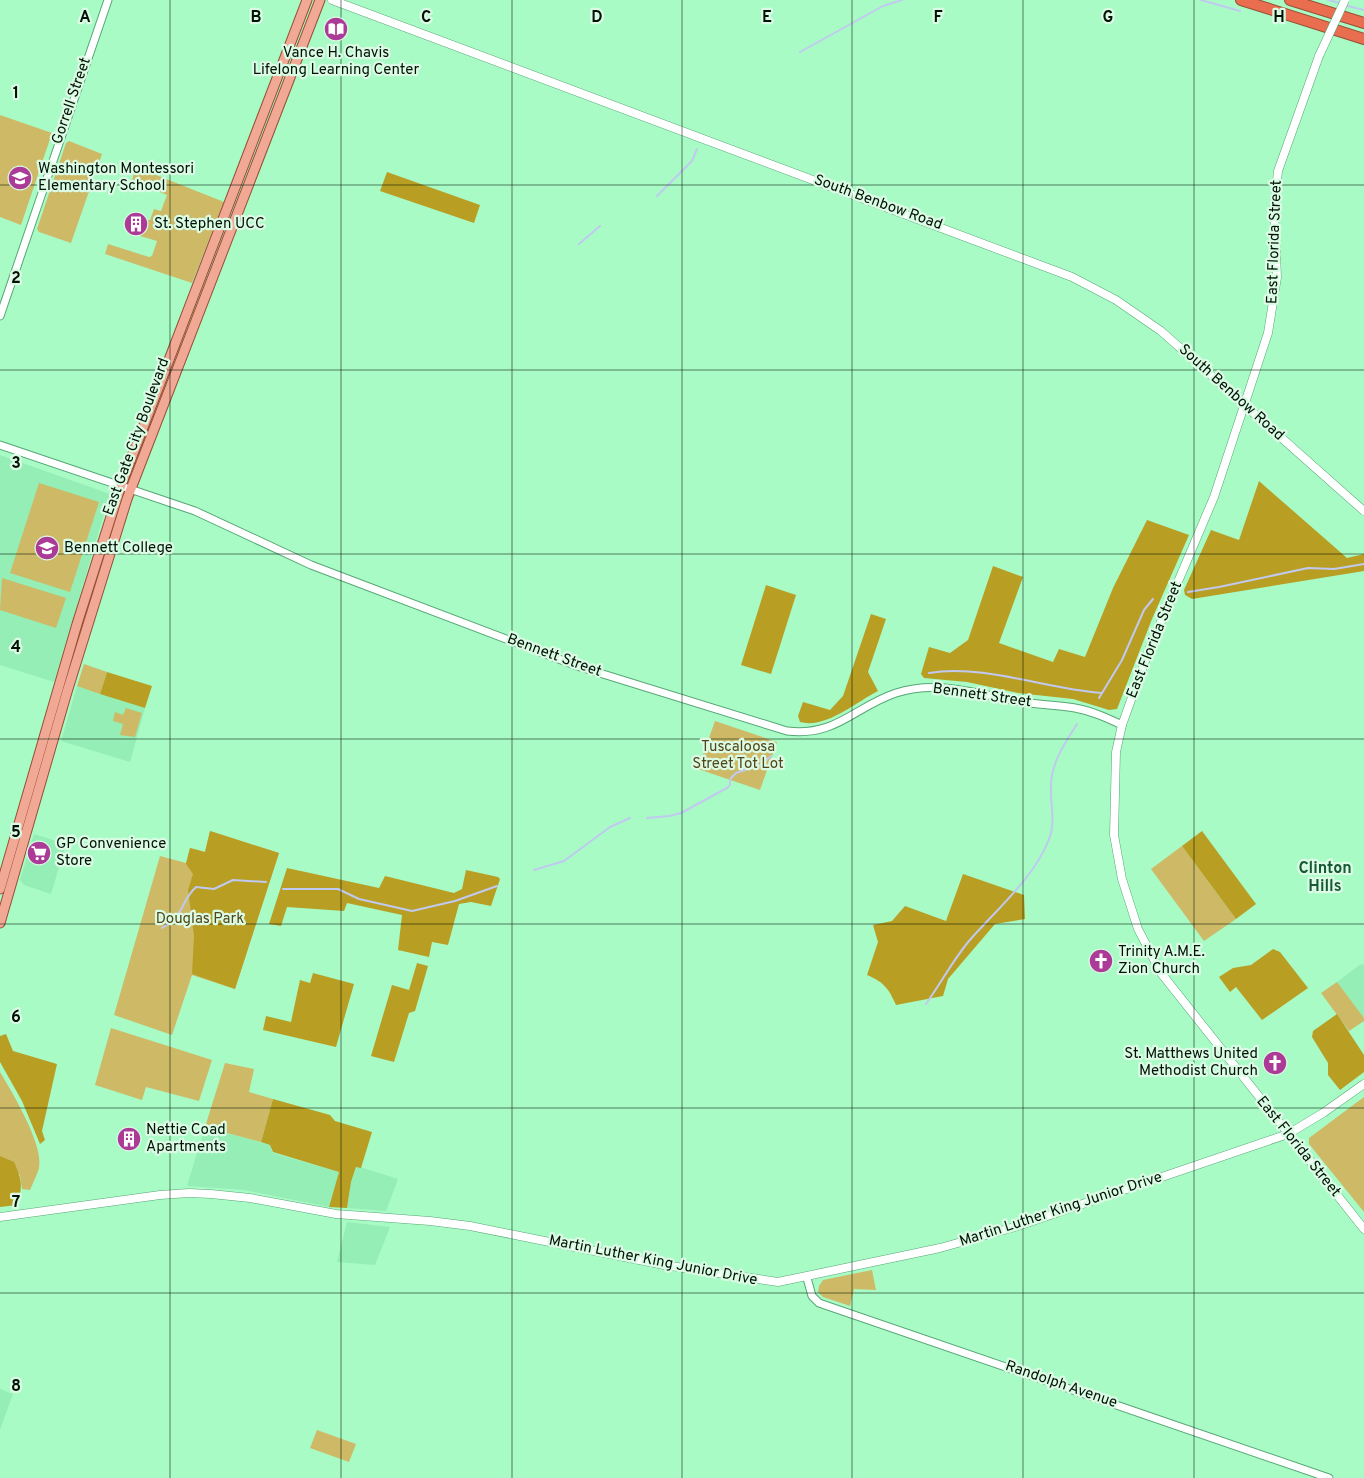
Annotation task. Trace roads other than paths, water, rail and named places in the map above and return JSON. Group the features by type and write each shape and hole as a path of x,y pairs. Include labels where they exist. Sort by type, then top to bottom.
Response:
{"highway":[{"path":"1241,0 1364,39"},
{"path":"1290,0 1364,23"}],"main road":[{"name":"East Gate City Boulevard","path":"0,889 80,615 121,485 307,0"},
{"name":"East Gate City Boulevard","path":"0,923 67,692 131,488 320,0"},
{"name":"South Benbow Road","path":"332,0 1072,277 1116,300 1161,331 1364,511"},
{"name":"East Florida Street","path":"1346,0 1319,56 1278,172 1275,192 1276,296 1268,334 1206,519 1155,635 1122,725 1114,766 1114,835 1122,879 1138,930 1161,973 1364,1229"},
{"name":"Martin Luther King Junior Drive","path":"0,1217 189,1193 250,1198 336,1214 448,1223 664,1265 750,1280 778,1282 807,1278 940,1248 1018,1226 1288,1134 1324,1113 1364,1084"}],"street":[{"name":"Gorrell Street","path":"0,316 108,0"},
{"name":"Bennett Street","path":"0,445 131,488 217,520 311,565 564,661 787,731 804,732 824,729 885,697 908,690 933,687 1075,708 1122,725"},
{"name":"Randolph Avenue","path":"807,1278 812,1296 819,1302 1329,1478"}],"waterway":[{"path":"800,52 883,6 902,0"},
{"path":"1201,0 1240,11"},
{"path":"1328,0 1340,3"},
{"path":"1344,5 1364,10"},
{"path":"657,196 692,161 697,149"},
{"path":"579,244 600,226"},
{"path":"1188,592 1308,568 1334,569 1364,564"},
{"path":"1099,698 1122,660 1144,610 1153,599"},
{"path":"929,673 950,671 994,674 1081,691 1102,693"},
{"path":"926,1004 963,948 1014,893 1043,853 1052,826 1051,786 1053,769 1077,724"},
{"path":"647,818 681,813 727,788 730,785 730,779 736,773 760,765 771,756"},
{"path":"534,870 564,861 610,827 630,818"},
{"path":"162,928 175,918 196,887 214,889 233,880 266,882"},
{"path":"283,889 338,889 359,899 412,911 455,901 497,886"}],"place":[{"name":"Vance H. Chavis Lifelong Learning Center","path":"336,29"},
{"name":"Washington Montessori Elementary School","path":"20,178"},
{"name":"St. Stephen UCC","path":"136,224"},
{"name":"Bennett College","path":"47,548"},
{"name":"GP Convenience Store","path":"39,853"},
{"name":"Trinity A.M.E. Zion Church","path":"1101,961"},
{"name":"St. Matthews United Methodist Church","path":"1275,1063"},
{"name":"Nettie Coad Apartments","path":"129,1139"}],"district":[{"name":"Clinton Hills","path":"1325,878"}],"park label":[{"name":"Tuscaloosa Street Tot Lot","path":"738,756"},
{"name":"Douglas Park","path":"200,919"}]}
